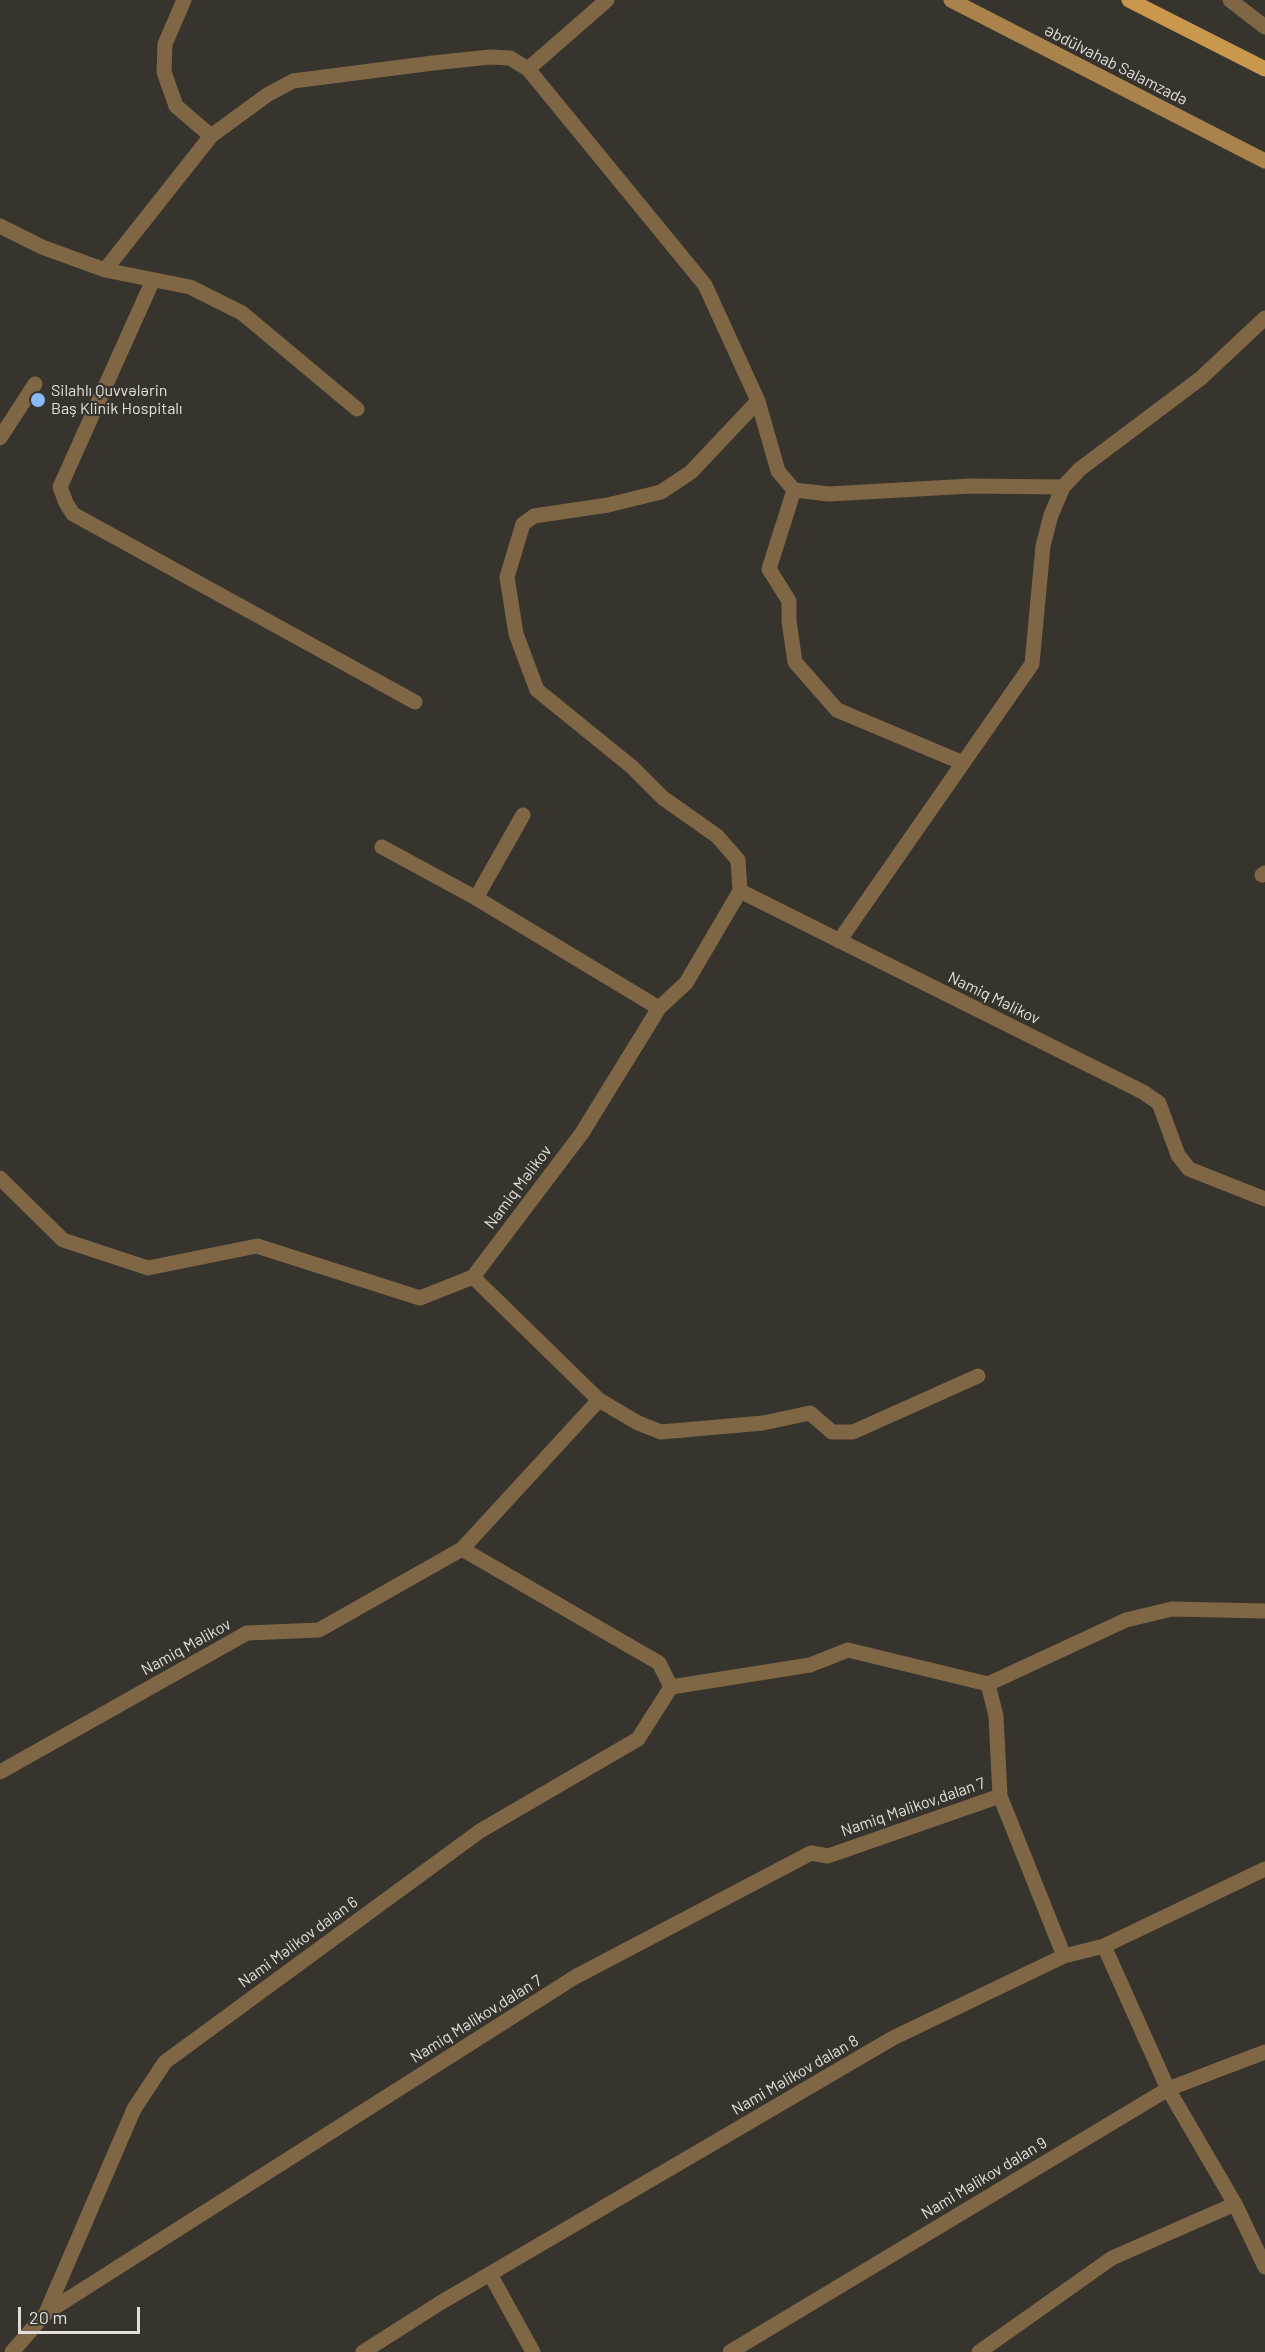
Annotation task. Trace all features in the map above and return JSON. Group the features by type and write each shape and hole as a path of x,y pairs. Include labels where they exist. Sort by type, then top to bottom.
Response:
{"main road":[{"name":"Əbdülvahab Salamzadə","path":"951,0 1265,161"},
{"path":"1129,0 1265,69"}],"street":[{"path":"184,0 165,44 164,72 176,106 211,136"},
{"path":"528,69 607,0"},
{"path":"1230,0 1265,27"},
{"path":"105,270 211,136 267,95 292,81 490,57 510,58 528,69 705,285 758,401 778,471 794,490 828,494 971,486 1063,487"},
{"path":"0,226 42,247 105,270 190,287 242,313 357,409"},
{"path":"153,280 60,487 66,503 73,514 415,702"},
{"path":"839,941 1032,664 1043,546 1051,515 1063,487 1080,469 1201,378 1265,318"},
{"path":"0,438 34,384"},
{"path":"740,891 738,860 717,836 663,798 632,767 537,690 516,634 507,577 523,524 534,516 608,505 661,492 691,472 758,401"},
{"path":"794,490 769,569 789,601 789,621 795,662 837,710 963,763"},
{"path":"476,898 524,815"},
{"path":"382,847 476,898 658,1008"},
{"name":"Namiq Məlikov","path":"473,1277 582,1133 658,1008 686,982 740,891 1143,1092 1159,1103 1178,1155 1189,1169 1265,1200"},
{"path":"0,1178 63,1240 148,1268 257,1246 420,1298 473,1277 599,1400 638,1423 661,1432 763,1423 810,1413 832,1432 853,1432 978,1376"},
{"name":"Namiq Məlikov","path":"0,1772 247,1633 319,1630 462,1550 599,1400"},
{"path":"462,1550 659,1663 671,1687 810,1665 848,1650 988,1684 1126,1620 1172,1609 1265,1611"},
{"path":"988,1684 996,1716 1000,1796 1064,1956"},
{"name":"Nami Məlikov dalan 6","path":"46,2313 134,2109 165,2062 480,1831 638,1739 671,1687"},
{"name":"Namiq Məlikov,dalan 7","path":"12,2352 46,2313 575,1977 811,1853 828,1856 1000,1796"},
{"name":"Nami Məlikov dalan 8","path":"363,2352 490,2274 893,2038 1064,1956 1104,1946 1265,1869"},
{"path":"1104,1946 1168,2089 1234,2204 1259,2237 1265,2267"},
{"name":"Nami Məlikov dalan 9","path":"730,2352 1168,2089 1265,2052"},
{"path":"979,2352 1112,2258 1234,2204"},
{"path":"490,2274 533,2352"}],"place":[{"name":"Silahlı Quvvələrin Baş Klinik Hospitalı","path":"38,400"}]}
